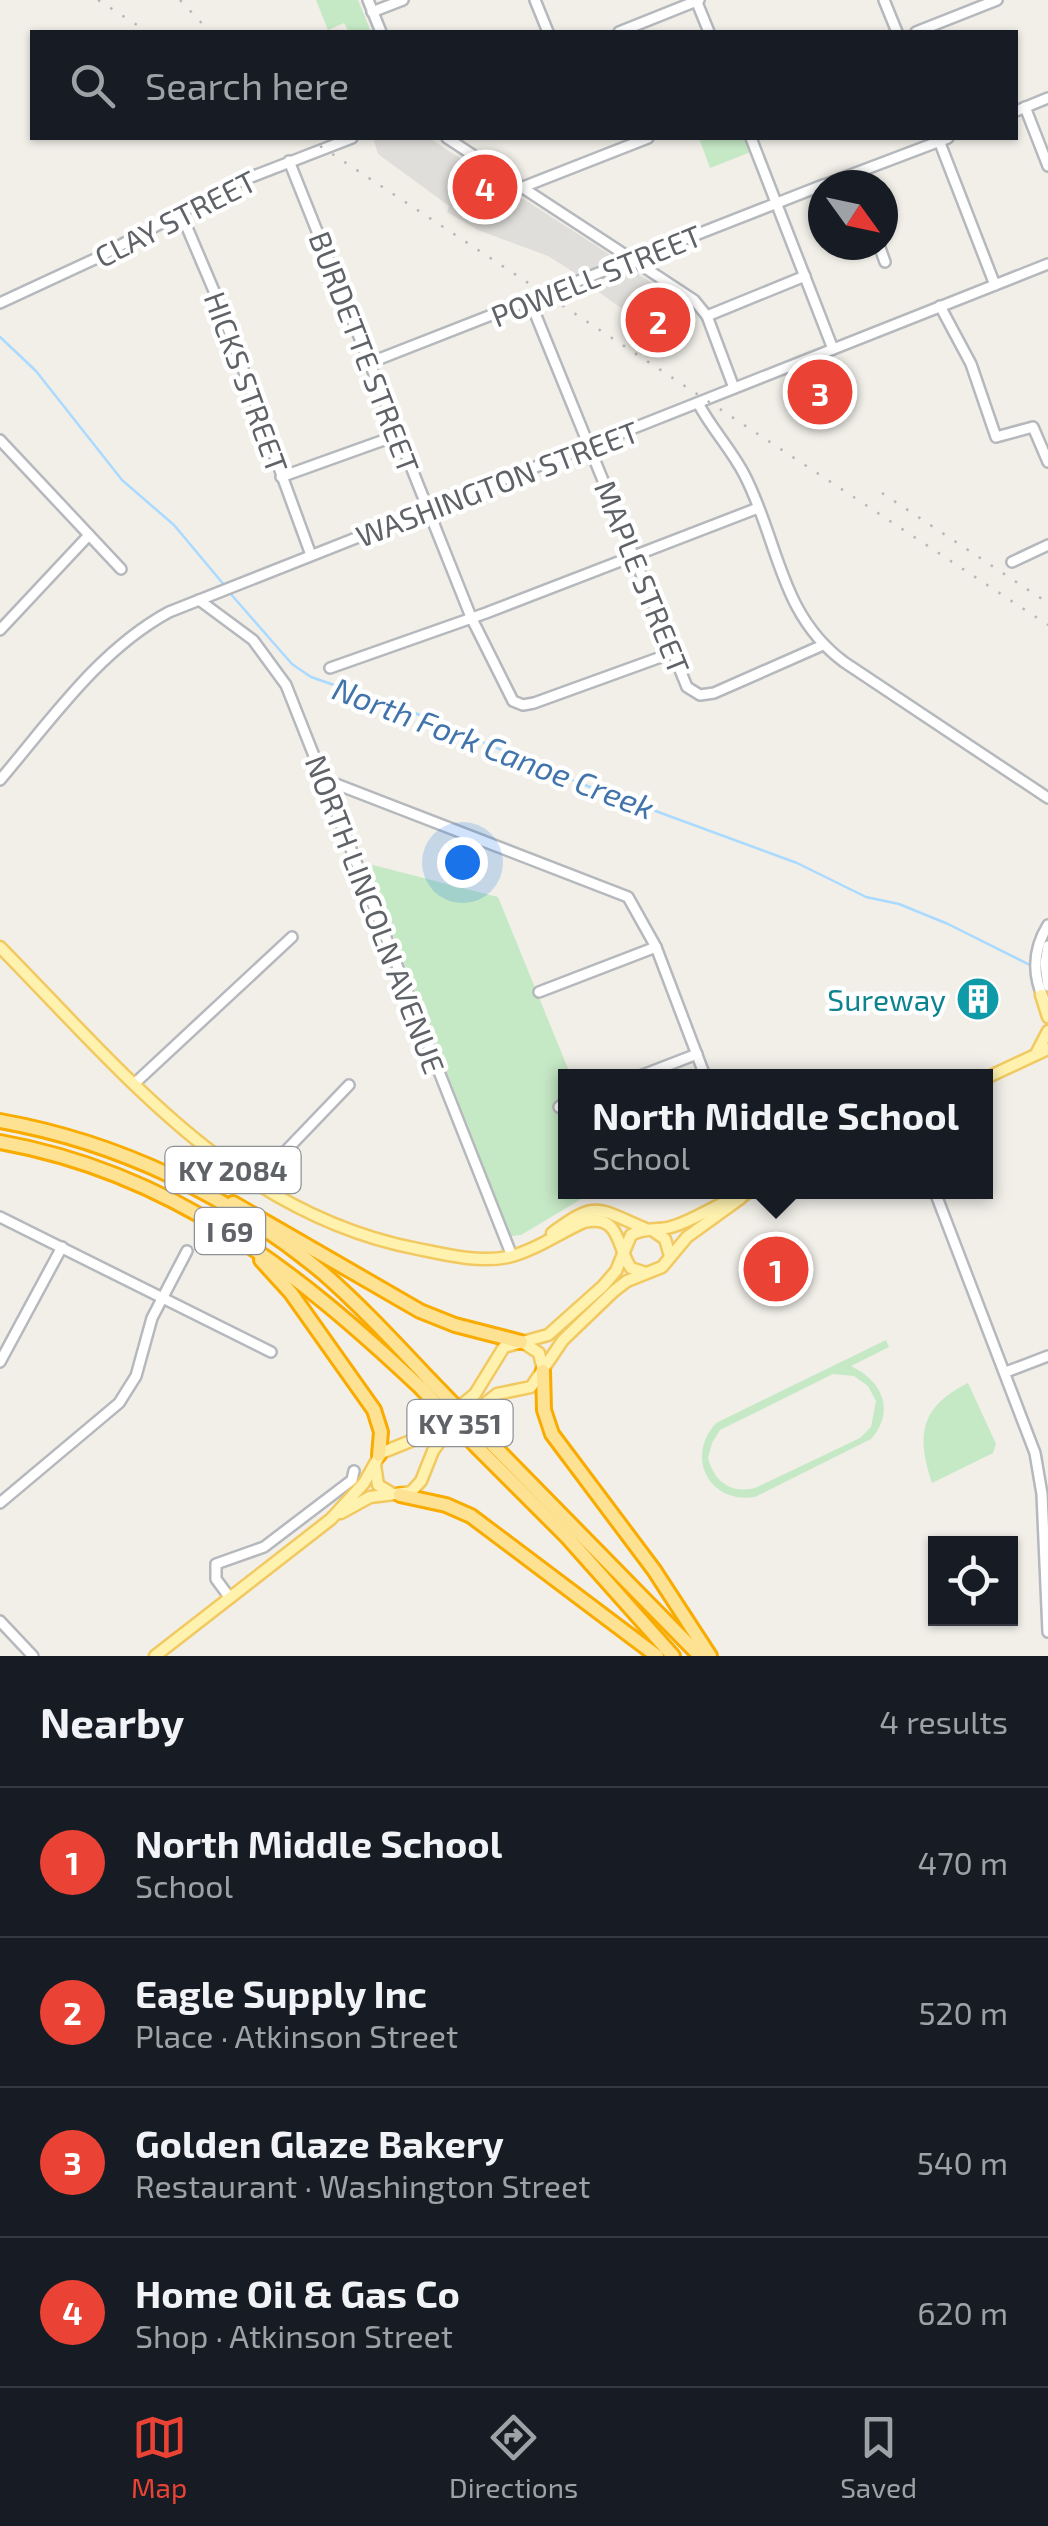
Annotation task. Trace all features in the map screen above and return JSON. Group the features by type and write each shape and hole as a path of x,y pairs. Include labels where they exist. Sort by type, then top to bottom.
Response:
{"highway":[{"name":"I 69","path":"0,1121 80,1140 163,1170 210,1196 320,1271 484,1445 700,1656"},
{"name":"I 69","path":"0,1142 104,1170 165,1196 216,1224 317,1294 425,1384"},
{"path":"163,1170 246,1209 420,1311 455,1325 522,1342"},
{"path":"216,1224 270,1269 338,1357 378,1420 377,1459"},
{"path":"542,1370 544,1410 552,1434 654,1570 710,1656"},
{"name":"I 69","path":"484,1445 673,1656"},
{"path":"397,1495 446,1504 471,1516 657,1656"}],"main road":[{"name":"KY 2084","path":"0,947 193,1139 254,1184 307,1213 387,1244 459,1258 512,1256 590,1220 609,1226 624,1248"},
{"path":"1043,989 1048,1017"},
{"path":"1031,1058 1044,1043 1048,1031"},
{"path":"993,1075 1048,1049"},
{"name":"KY 351","path":"332,1519 388,1448 423,1436 475,1394 504,1347 548,1335 603,1286 616,1271 631,1235 675,1226 731,1199"},
{"name":"KY 351","path":"155,1656 332,1519 363,1500 397,1495 417,1486 432,1451 443,1437 497,1394 531,1387 563,1340 614,1291 627,1280 656,1271 686,1238 740,1199"},
{"name":"KY 2084","path":"534,1245 587,1210 603,1210 650,1229"},
{"path":"650,1229 665,1239 670,1256"},
{"path":"624,1248 631,1268 646,1273"},
{"path":"522,1342 539,1353 542,1370"},
{"path":"377,1459 376,1481 382,1489 397,1495"}],"street":[{"path":"368,0 380,30"},
{"path":"372,12 402,0"},
{"path":"535,0 547,30"},
{"path":"624,30 697,0 708,30"},
{"path":"884,0 896,30"},
{"path":"921,30 997,0"},
{"path":"1048,98 1020,109 1048,166"},
{"name":"CLAY STREET","path":"0,303 97,258 233,184 347,140"},
{"path":"450,140 694,300 707,316 734,388"},
{"path":"523,187 643,140"},
{"path":"752,140 833,349"},
{"name":"POWELL STREET","path":"874,170 940,140"},
{"path":"942,140 994,285"},
{"name":"BURDETTE STREET","path":"290,161 471,618 510,697 518,704 534,704 672,652"},
{"name":"POWELL STREET","path":"369,363 808,191"},
{"name":"HICKS STREET","path":"180,211 217,298 311,555"},
{"name":"WASHINGTON STREET","path":"0,780 127,638 169,612 1048,264"},
{"path":"707,316 806,276"},
{"name":"MAPLE STREET","path":"530,301 688,687 697,694 714,693 822,644"},
{"path":"940,306 971,364 996,437 1033,427 1048,462"},
{"path":"698,403 744,474 798,612 822,644 1048,798"},
{"path":"282,476 398,436"},
{"path":"0,440 122,569"},
{"path":"330,668 758,508"},
{"path":"0,630 89,534"},
{"path":"1012,562 1048,545"},
{"name":"NORTH LINCOLN AVENUE","path":"199,600 252,640 281,686 323,779 512,1256"},
{"path":"323,779 622,893 637,909 656,948 703,1069"},
{"path":"1048,924 1043,989 1048,1007"},
{"path":"134,1084 292,937"},
{"path":"539,992 656,948"},
{"path":"658,1069 696,1054"},
{"path":"254,1184 348,1085"},
{"path":"939,1199 1031,1439 1041,1480 1048,1632"},
{"path":"0,1217 272,1352"},
{"path":"0,1362 62,1246"},
{"path":"0,1502 119,1403 136,1376 162,1298 186,1252"},
{"path":"1006,1372 1048,1356"},
{"path":"230,1598 216,1579 216,1564 264,1546 352,1480 354,1471"},
{"path":"0,1621 33,1656"}],"shaded area":[{"path":"374,140 432,140 609,254 607,263 578,275 548,256 478,230 447,212 449,206 378,154"},
{"path":"632,270 694,310 650,329 592,287"}],"green space":[{"path":"316,0 358,0 370,30 348,30 344,23 328,30"},
{"path":"700,140 748,140 753,151 710,168"},
{"path":"365,863 498,897 568,1069 558,1069 558,1199 581,1199 521,1235 511,1236"},
{"path":"886,1340 889,1347 851,1366 871,1380 882,1397 883,1417 871,1439 755,1497 725,1493 707,1475 703,1450 716,1423","holes":["833,1374 854,1376 868,1386 876,1401 871,1427 860,1438 755,1488 731,1487 714,1473 708,1458 720,1430"]},
{"path":"968,1383 996,1444 993,1453 932,1483 924,1450 926,1424 940,1402"}],"waterway":[{"name":"North Fork Canoe Creek","path":"0,337 36,371 122,480 174,525 225,586"},
{"name":"North Fork Canoe Creek","path":"229,592 292,664 311,677 415,713 574,781 797,863 866,897 899,904 948,924 1032,966"}],"railway":[{"path":"98,0 145,30"},
{"path":"180,0 208,30"},
{"path":"311,140 1048,625"},
{"path":"882,493 1048,603"}],"place":[{"name":"Home Oil & Gas Co","path":"485,187"},
{"name":"Eagle Supply Inc","path":"658,320"},
{"name":"Golden Glaze Bakery","path":"820,392"},
{"name":"Sureway","path":"978,999"},
{"name":"North Middle School","path":"776,1269"}]}
